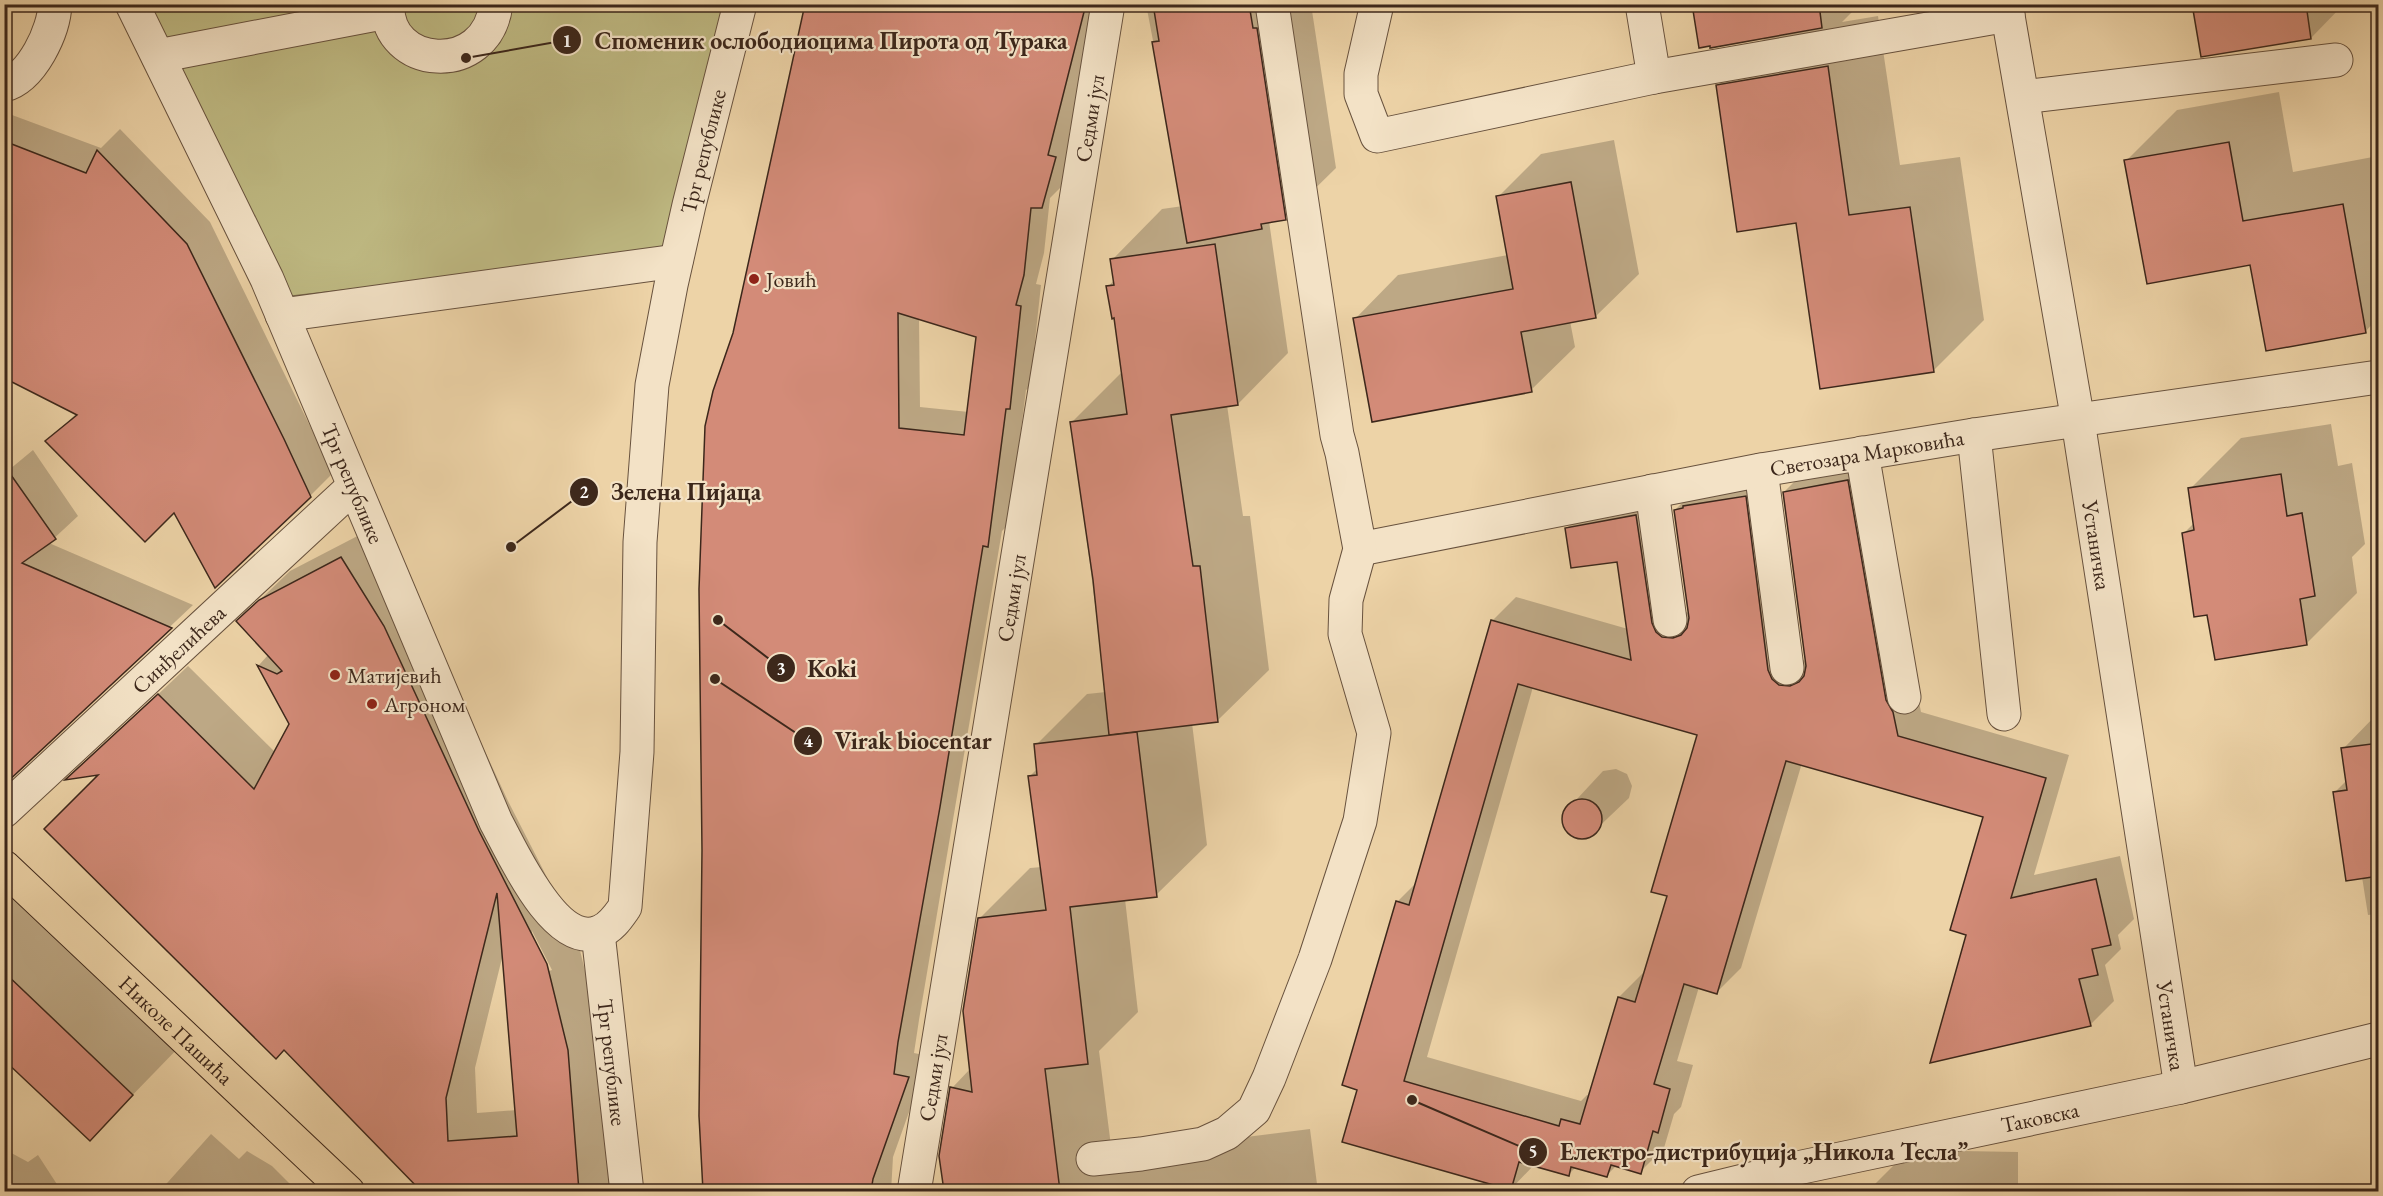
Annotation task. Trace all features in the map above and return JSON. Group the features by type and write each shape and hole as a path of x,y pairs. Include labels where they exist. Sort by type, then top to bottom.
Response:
{"main road":[{"name":"Николе Пашића","path":"4,867 348,1191"}],"street":[{"path":"4,85 13,83 36,59 47,39 55,13 55,4"},
{"name":"Трг републике","path":"132,4 267,279 496,822 530,885 550,912 568,927 582,933 598,933 614,923 625,907 637,752 640,542 651,396 676,261 740,4"},
{"path":"158,56 387,8 391,24 401,40 416,51 434,57 453,56 471,49 485,36 494,19 496,4"},
{"name":"Седми јул","path":"914,1191 1108,4"},
{"path":"1093,1159 1203,1144 1227,1133 1254,1110 1269,1078 1315,959 1360,821 1374,733 1345,634 1346,600 1359,549 1337,435 1272,4"},
{"path":"1377,4 1361,74 1361,94 1377,136 1654,77 2007,10"},
{"path":"1642,4 1654,77"},
{"name":"Устаничка","path":"2007,10 2078,421 2181,1087"},
{"path":"2023,97 2336,60"},
{"path":"282,315 676,261"},
{"name":"Светозара Марковића","path":"1359,549 1761,470 1974,435 2379,377"},
{"path":"1974,435 2004,714"},
{"path":"1862,453 1904,697"},
{"path":"1761,470 1787,668"},
{"name":"Синђелићева","path":"4,811 354,486"},
{"path":"1652,491 1670,620"},
{"name":"Трг републике","path":"598,933 627,1191"},
{"name":"Таковска","path":"1698,1191 2181,1087 2379,1039"}],"shaded area":[{"path":"132,5 726,5 671,253 266,299"}],"building":[{"path":"805,4 1086,4 1048,155 1056,157 1042,208 1031,208 1024,275 1016,305 1021,306 1010,409 1006,409 988,547 983,546 898,1042 894,1074 909,1077 873,1179 871,1191 703,1191 699,1116 702,850 699,589 705,426 713,391 733,333","holes":["898,313 976,337 964,435 899,428"]},
{"path":"1153,4 1249,4 1253,28 1257,28 1286,220 1261,224 1262,229 1187,243 1152,42 1159,41"},
{"path":"1692,4 1819,4 1822,28 1699,48"},
{"path":"2192,4 2306,4 2311,39 2201,57"},
{"path":"1828,66 1849,215 1910,207 1934,372 1820,389 1796,223 1737,232 1716,85"},
{"path":"4,141 86,173 97,150 187,244 284,439 311,497 215,588 174,513 145,542 45,441 77,415 4,378"},
{"path":"2229,142 2243,221 2343,204 2366,333 2266,351 2250,265 2147,284 2124,160"},
{"path":"1571,182 1596,318 1521,332 1532,392 1372,422 1353,318 1513,289 1496,196"},
{"path":"1215,244 1238,405 1171,415 1193,566 1200,566 1218,722 1109,735 1093,580 1070,422 1127,414 1114,318 1112,319 1106,286 1114,285 1110,259"},
{"path":"4,465 56,539 22,563 172,628 4,785"},
{"path":"2281,474 2287,516 2302,513 2315,596 2300,599 2307,645 2215,660 2207,615 2194,617 2182,533 2194,530 2188,488"},
{"path":"1848,480 1886,700 1893,712 1898,736 2046,778 2011,898 2096,879 2111,945 2092,949 2098,975 2079,979 2091,1026 1930,1063 1966,935 1950,930 1983,817 1786,761 1717,994 1684,984 1654,1084 1670,1089 1658,1133 1653,1131 1641,1174 1611,1165 1607,1177 1571,1167 1569,1176 1519,1162 1511,1190 1342,1142 1357,1090 1342,1085 1396,901 1409,905 1491,620 1631,660 1617,562 1571,568 1565,528 1636,515 1652,623 1656,632 1662,637 1673,638 1681,635 1687,628 1689,618 1674,510 1683,508 1683,506 1746,496 1768,670 1772,679 1779,685 1790,686 1799,682 1804,676 1806,666 1783,492","holes":["1518,684 1697,735 1651,892 1667,896 1635,1002 1618,997 1580,1124 1561,1119 1559,1126 1404,1081"]},
{"path":"341,557 384,626 479,831 547,964 568,1050 579,1191 421,1191 284,1050 276,1059 44,829 98,775 65,780 158,694 254,789 289,724 257,665 277,674 282,671 236,621 259,600","holes":["497,893 517,1136 448,1141 446,1098"]},
{"path":"1137,732 1157,897 1070,907 1088,1064 1045,1069 1060,1191 944,1191 939,1156 950,1087 972,1092 963,1011 978,918 1046,910 1028,776 1037,775 1034,744"},
{"path":"2379,743 2379,876 2346,881 2333,792 2347,790 2341,748"},
{"path":"1582,799 1596,805 1602,819 1596,833 1582,839 1568,833 1562,819 1568,805"},
{"path":"4,972 133,1095 90,1141 4,1060"}],"place":[{"name":"Споменик ослободиоцима Пирота од Турака","path":"466,58"},
{"name":"Јовић","path":"754,279"},
{"name":"Зелена Пијаца","path":"511,547"},
{"name":"Koki","path":"718,620"},
{"name":"Матијевић","path":"335,675"},
{"name":"Virak biocentar","path":"715,679"},
{"name":"Агроном","path":"372,704"},
{"name":"Електро-дистрибуција „Никола Тесла”","path":"1412,1100"}]}
